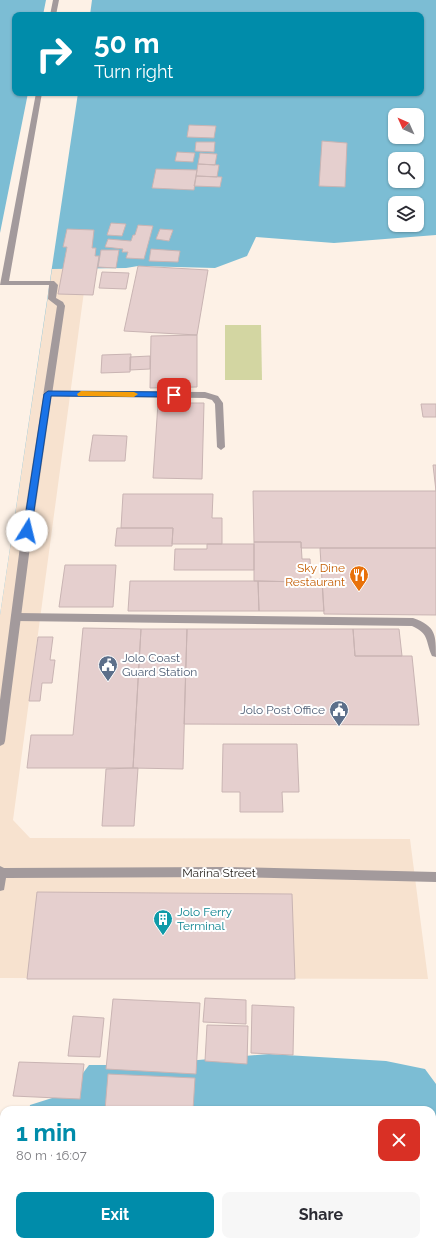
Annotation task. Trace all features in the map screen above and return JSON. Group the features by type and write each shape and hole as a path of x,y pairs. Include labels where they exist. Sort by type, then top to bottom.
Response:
{"street":[{"path":"54,12 56,0"},
{"path":"0,741 16,617 61,306 52,299 53,284 2,283 38,96"},
{"path":"48,394 205,395 215,398 219,403 221,447"},
{"path":"16,617 413,622 428,630 433,637 436,653"},
{"path":"0,886 1,872"},
{"name":"Marina Street","path":"1,872 229,872 436,877"}],"shaded area":[{"path":"0,233 52,269 87,269 13,820 30,838 410,839 428,979 0,978"}],"green space":[{"path":"225,325 261,325 262,380 225,380"}],"water":[{"path":"0,0 436,0 436,235 334,243 256,237 247,256 215,268 138,266 126,268 52,269 0,615"},
{"path":"269,1054 386,1061 425,1069 436,1084 436,1106 30,1106 68,1093 89,1065 140,1065"}],"pier":[{"path":"46,0 92,0 90,12 44,12"},
{"path":"27,96 78,96 0,615 0,233"}],"building":[{"path":"189,125 216,126 214,138 187,137"},
{"path":"322,141 347,143 345,187 319,186"},
{"path":"196,142 215,142 214,152 195,151"},
{"path":"177,152 195,153 193,162 175,161"},
{"path":"200,153 217,154 215,165 198,164"},
{"path":"198,164 219,165 217,177 196,176"},
{"path":"156,169 197,170 194,190 152,188"},
{"path":"196,176 222,177 220,187 194,186"},
{"path":"111,223 126,224 122,236 107,235"},
{"path":"138,225 153,226 144,259 126,258 128,252 122,252 123,249 105,247 108,239 131,241 133,235 135,235"},
{"path":"67,229 94,230 92,248 96,248 95,256 99,256 93,295 58,294 67,247 63,247"},
{"path":"160,229 173,230 169,241 156,239"},
{"path":"151,249 180,251 178,262 149,261"},
{"path":"101,250 119,250 116,268 98,267"},
{"path":"138,266 208,270 197,335 124,331"},
{"path":"102,272 129,273 126,289 99,288"},
{"path":"197,335 197,387 150,388 151,336"},
{"path":"131,354 130,372 101,373 102,355"},
{"path":"150,356 150,369 130,370 130,357"},
{"path":"158,403 204,403 202,479 153,478"},
{"path":"421,404 436,404 436,417 423,417"},
{"path":"93,435 127,436 125,461 89,461"},
{"path":"433,465 436,465 436,491"},
{"path":"253,491 436,491 436,548 301,548 301,542 254,542"},
{"path":"123,494 213,494 212,518 222,518 222,544 172,544 173,528 121,528"},
{"path":"117,528 173,528 172,546 115,546"},
{"path":"254,542 301,542 302,559 310,559 311,579 304,579 304,582 254,581"},
{"path":"207,544 254,544 254,570 174,570 175,549 207,549"},
{"path":"320,548 436,548 436,615 324,614"},
{"path":"65,565 116,565 113,607 59,607"},
{"path":"304,579 322,579 324,611 259,611 258,581 304,582"},
{"path":"130,581 258,581 259,611 128,611"},
{"name":"Jolo Coast Guard Station","path":"83,628 141,629 133,768 27,768 31,735 73,735"},
{"path":"141,629 187,629 183,769 133,768"},
{"path":"187,629 353,629 355,656 412,656 419,725 184,724"},
{"path":"353,629 399,629 402,656 355,656"},
{"path":"38,637 53,637 50,660 55,660 52,683 42,683 40,701 29,701"},
{"path":"223,744 297,744 299,792 282,792 283,812 240,812 240,792 222,792"},
{"path":"138,768 134,826 102,826 106,769"},
{"name":"Jolo Ferry Terminal","path":"37,892 292,894 295,979 27,979"},
{"path":"205,998 246,1000 246,1024 203,1022"},
{"path":"113,999 200,1003 196,1074 106,1069"},
{"path":"252,1005 294,1007 293,1055 251,1053"},
{"path":"73,1016 104,1018 100,1057 68,1056"},
{"path":"207,1025 248,1026 247,1064 205,1061"},
{"path":"19,1062 84,1064 80,1099 13,1096"},
{"path":"108,1074 195,1078 193,1106 105,1106"}],"slow traffic":[{"path":"81,394 134,394"}],"place":[{"name":"Sky Dine Restaurant","path":"359,592"},
{"name":"Jolo Coast Guard Station","path":"108,682"},
{"name":"Jolo Post Office","path":"339,727"},
{"name":"Jolo Ferry Terminal","path":"163,936"}],"route":[{"path":"27,531 48,394 174,395"}]}
